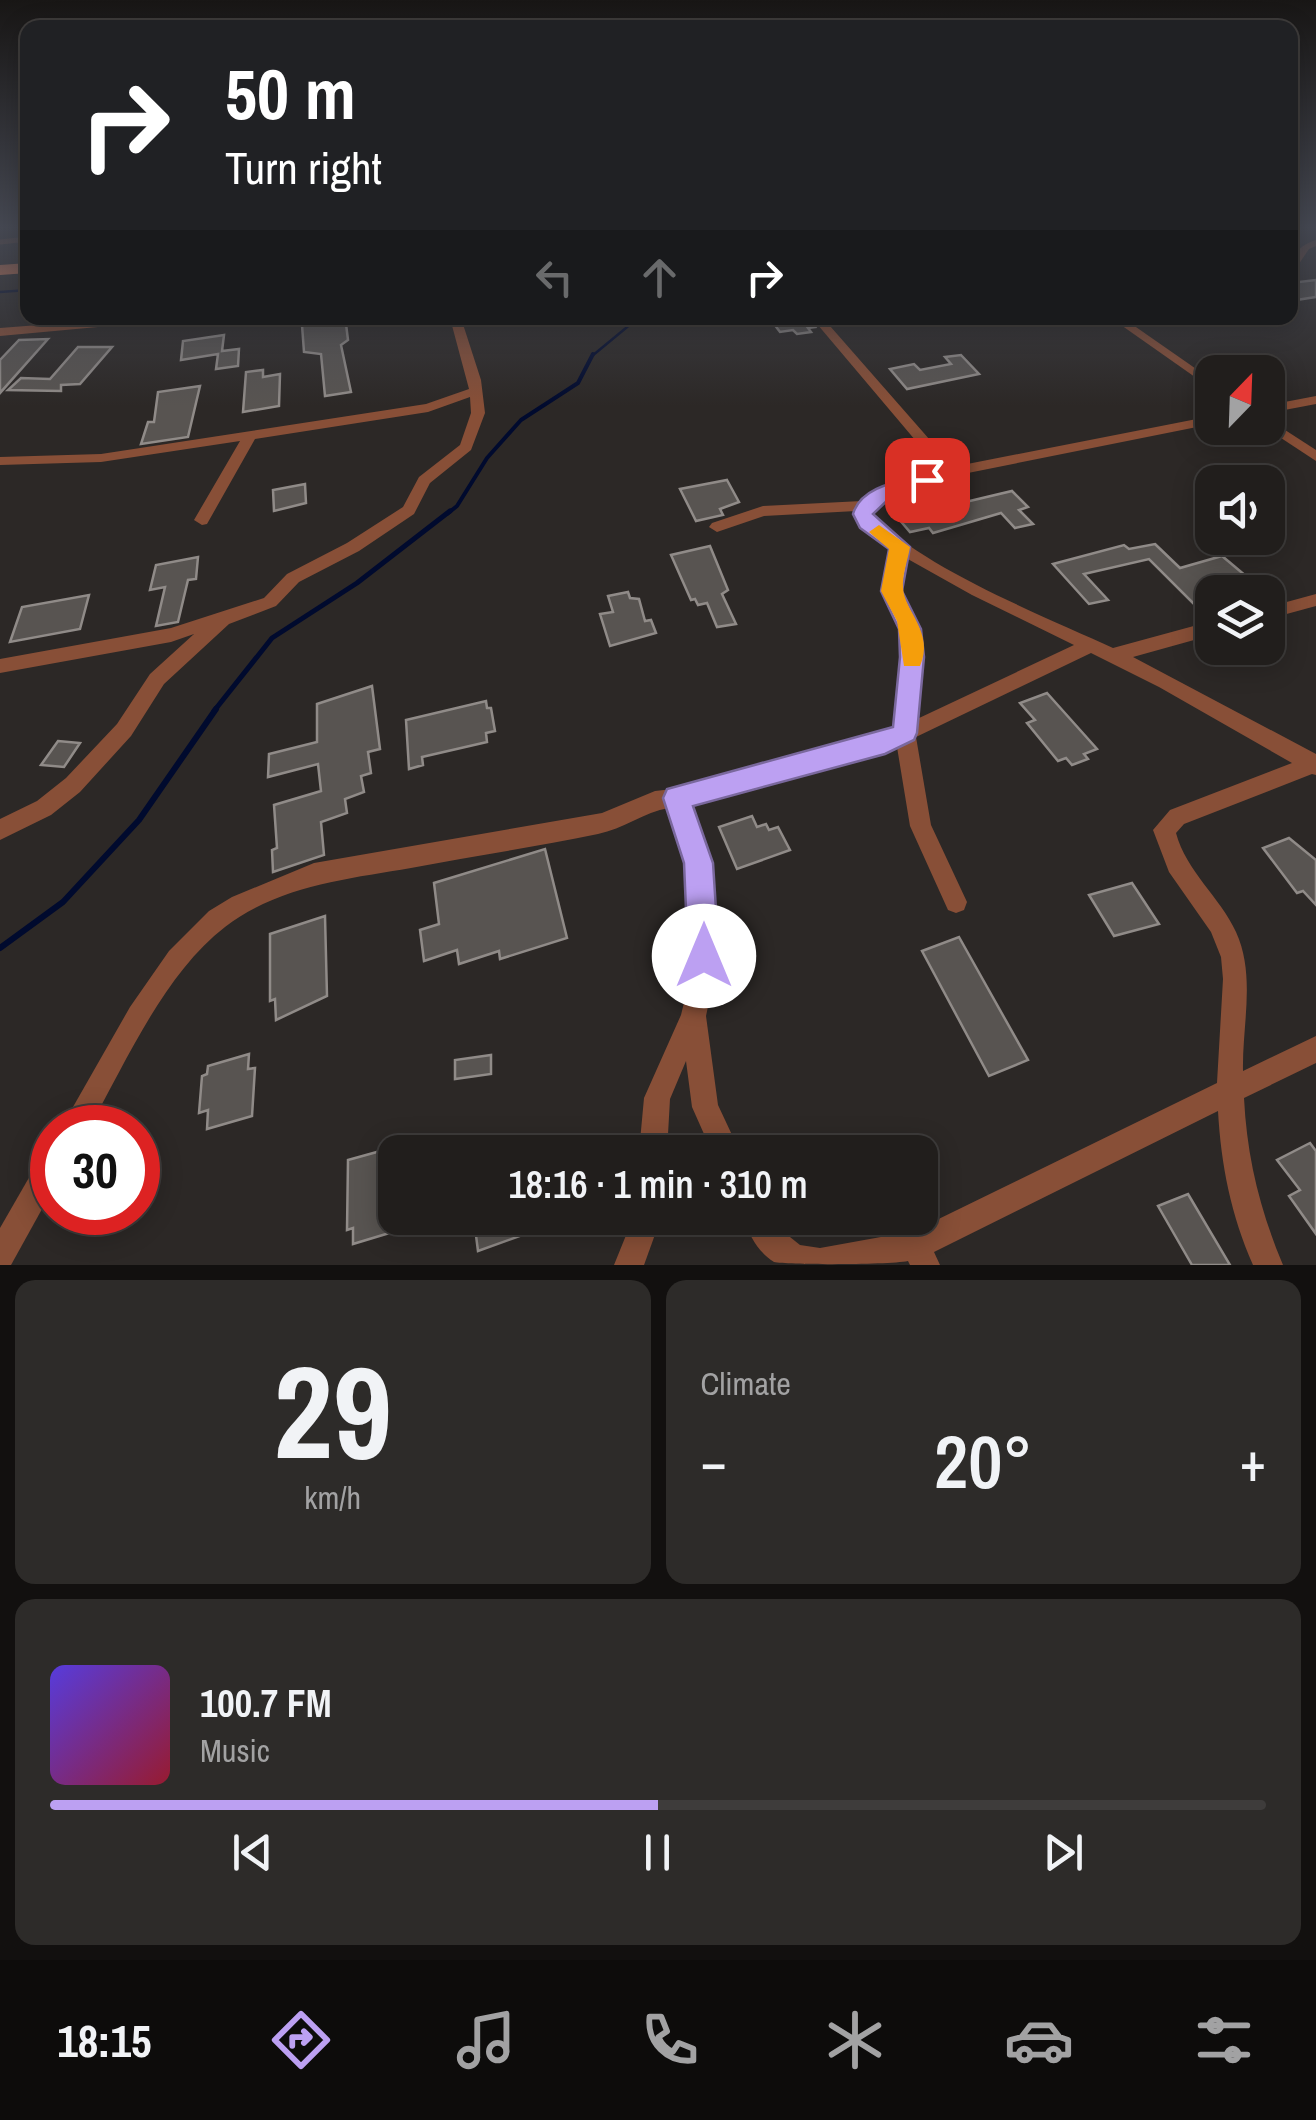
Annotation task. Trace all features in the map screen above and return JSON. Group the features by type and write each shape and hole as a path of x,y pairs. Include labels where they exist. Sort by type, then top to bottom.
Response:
{"street":[{"path":"0,332 82,325"},
{"path":"0,666 171,635 270,602 293,578 409,510 424,480 450,463 470,443 478,418 457,325"},
{"path":"823,325 939,459 941,474"},
{"path":"1126,325 1195,373"},
{"path":"0,461 101,458 428,408 475,392"},
{"path":"1285,406 1316,400"},
{"path":"717,527 764,510 865,506 885,492 941,474 1195,423"},
{"path":"1285,435 1316,457"},
{"path":"202,520 243,455 250,436"},
{"path":"865,506 867,523 900,547 1315,764"},
{"path":"900,547 892,591 910,629 912,657 905,733 921,826 956,902"},
{"path":"1285,608 1316,600"},
{"path":"0,830 44,808 74,785 124,730 157,679 222,619"},
{"path":"1113,655 1195,633"},
{"path":"87,1105 139,1015 168,974 215,921 244,903 314,874 603,823 640,806 885,743 1089,646"},
{"path":"1268,1265 1256,1242 1233,1141 1234,959 1221,928 1170,856 1164,830 1178,817 1315,764"},
{"path":"654,1135 657,1098 694,1016 702,978 704,905 699,863 676,798"},
{"path":"694,1016 706,1107 718,1135"},
{"path":"765,1235 788,1262 920,1255 1231,1087 1316,1048"},
{"path":"0,1256 30,1204"},
{"path":"629,1265 640,1235"}],"building":[{"path":"1298,288 1316,288 1316,297 1298,300"},
{"path":"302,325 346,325 348,340 341,345 351,392 325,396 321,354 304,352"},
{"path":"775,325 815,327 808,328 811,332 797,334 793,330 780,332"},
{"path":"224,335 222,351 239,349 238,366 216,369 218,354 181,360 183,341"},
{"path":"48,339 0,393 0,360 19,340"},
{"path":"78,347 112,347 80,384 61,385 61,391 8,390 21,378 50,379"},
{"path":"961,355 979,374 907,389 890,369 914,364 920,370 951,364 945,357"},
{"path":"263,370 263,377 280,374 279,406 243,412 246,372"},
{"path":"200,386 188,437 141,444 148,422 154,422 158,392"},
{"path":"727,480 739,502 720,509 723,515 696,521 680,489"},
{"path":"305,484 306,503 274,511 273,490"},
{"path":"1012,491 1028,507 1019,510 1033,524 1015,528 1001,513 933,533 929,528 910,532 898,518"},
{"path":"1155,544 1180,568 1222,556 1245,575 1195,575 1195,605 1149,559 1084,574 1108,600 1089,604 1053,564 1124,545 1129,549"},
{"path":"710,546 728,590 722,594 736,624 717,627 707,603 698,605 695,599 691,600 671,555"},
{"path":"198,557 196,579 188,580 178,622 156,626 165,587 150,590 156,565"},
{"path":"628,592 630,598 639,599 645,621 651,620 656,633 610,646 600,614 613,612 608,596"},
{"path":"89,595 80,629 10,642 22,607"},
{"path":"372,686 380,749 368,752 371,773 361,776 364,792 345,799 347,813 321,822 324,855 273,872 272,850 277,848 274,805 321,791 318,764 268,777 269,754 317,742 317,704"},
{"path":"1047,693 1097,749 1084,754 1088,759 1072,765 1066,758 1058,761 1027,723 1035,720 1020,703"},
{"path":"486,701 495,731 486,733 487,742 422,757 423,765 409,769 406,720"},
{"path":"58,741 80,743 64,767 41,765"},
{"path":"752,816 757,827 778,827 790,850 737,869 719,827"},
{"path":"1289,838 1316,860 1316,905 1303,891 1297,893 1263,848"},
{"path":"545,849 567,938 500,959 499,951 459,964 457,950 424,961 420,930 439,924 434,883"},
{"path":"1132,883 1159,924 1114,936 1089,895"},
{"path":"325,916 327,996 276,1020 275,999 270,1001 270,934"},
{"path":"959,937 1028,1060 989,1076 922,951"},
{"path":"249,1054 248,1069 255,1068 252,1116 207,1129 208,1110 199,1113 202,1076 207,1074 208,1066"},
{"path":"491,1055 491,1074 455,1079 455,1060"},
{"path":"1310,1143 1316,1151 1316,1234 1289,1196 1300,1190 1277,1160"},
{"path":"378,1152 378,1235 383,1235 353,1244 353,1228 347,1230 348,1160"},
{"path":"1188,1194 1230,1265 1192,1265 1158,1206"},
{"path":"476,1235 522,1235 478,1251"}],"waterway":[{"path":"0,292 20,291"},
{"path":"592,356 630,325"},
{"path":"447,514 457,506 487,458 521,420 578,383 593,354"},
{"path":"214,711 272,638 357,583 450,511"},
{"path":"0,948 63,902 139,820 216,709"}],"slow traffic":[{"path":"879,532 900,547 892,594 908,621 912,659"}],"route":[{"path":"704,956 699,863 676,798 885,743 905,733 912,657 910,629 892,594 900,547 867,523 863,514 865,506 885,492 927,480"}]}
